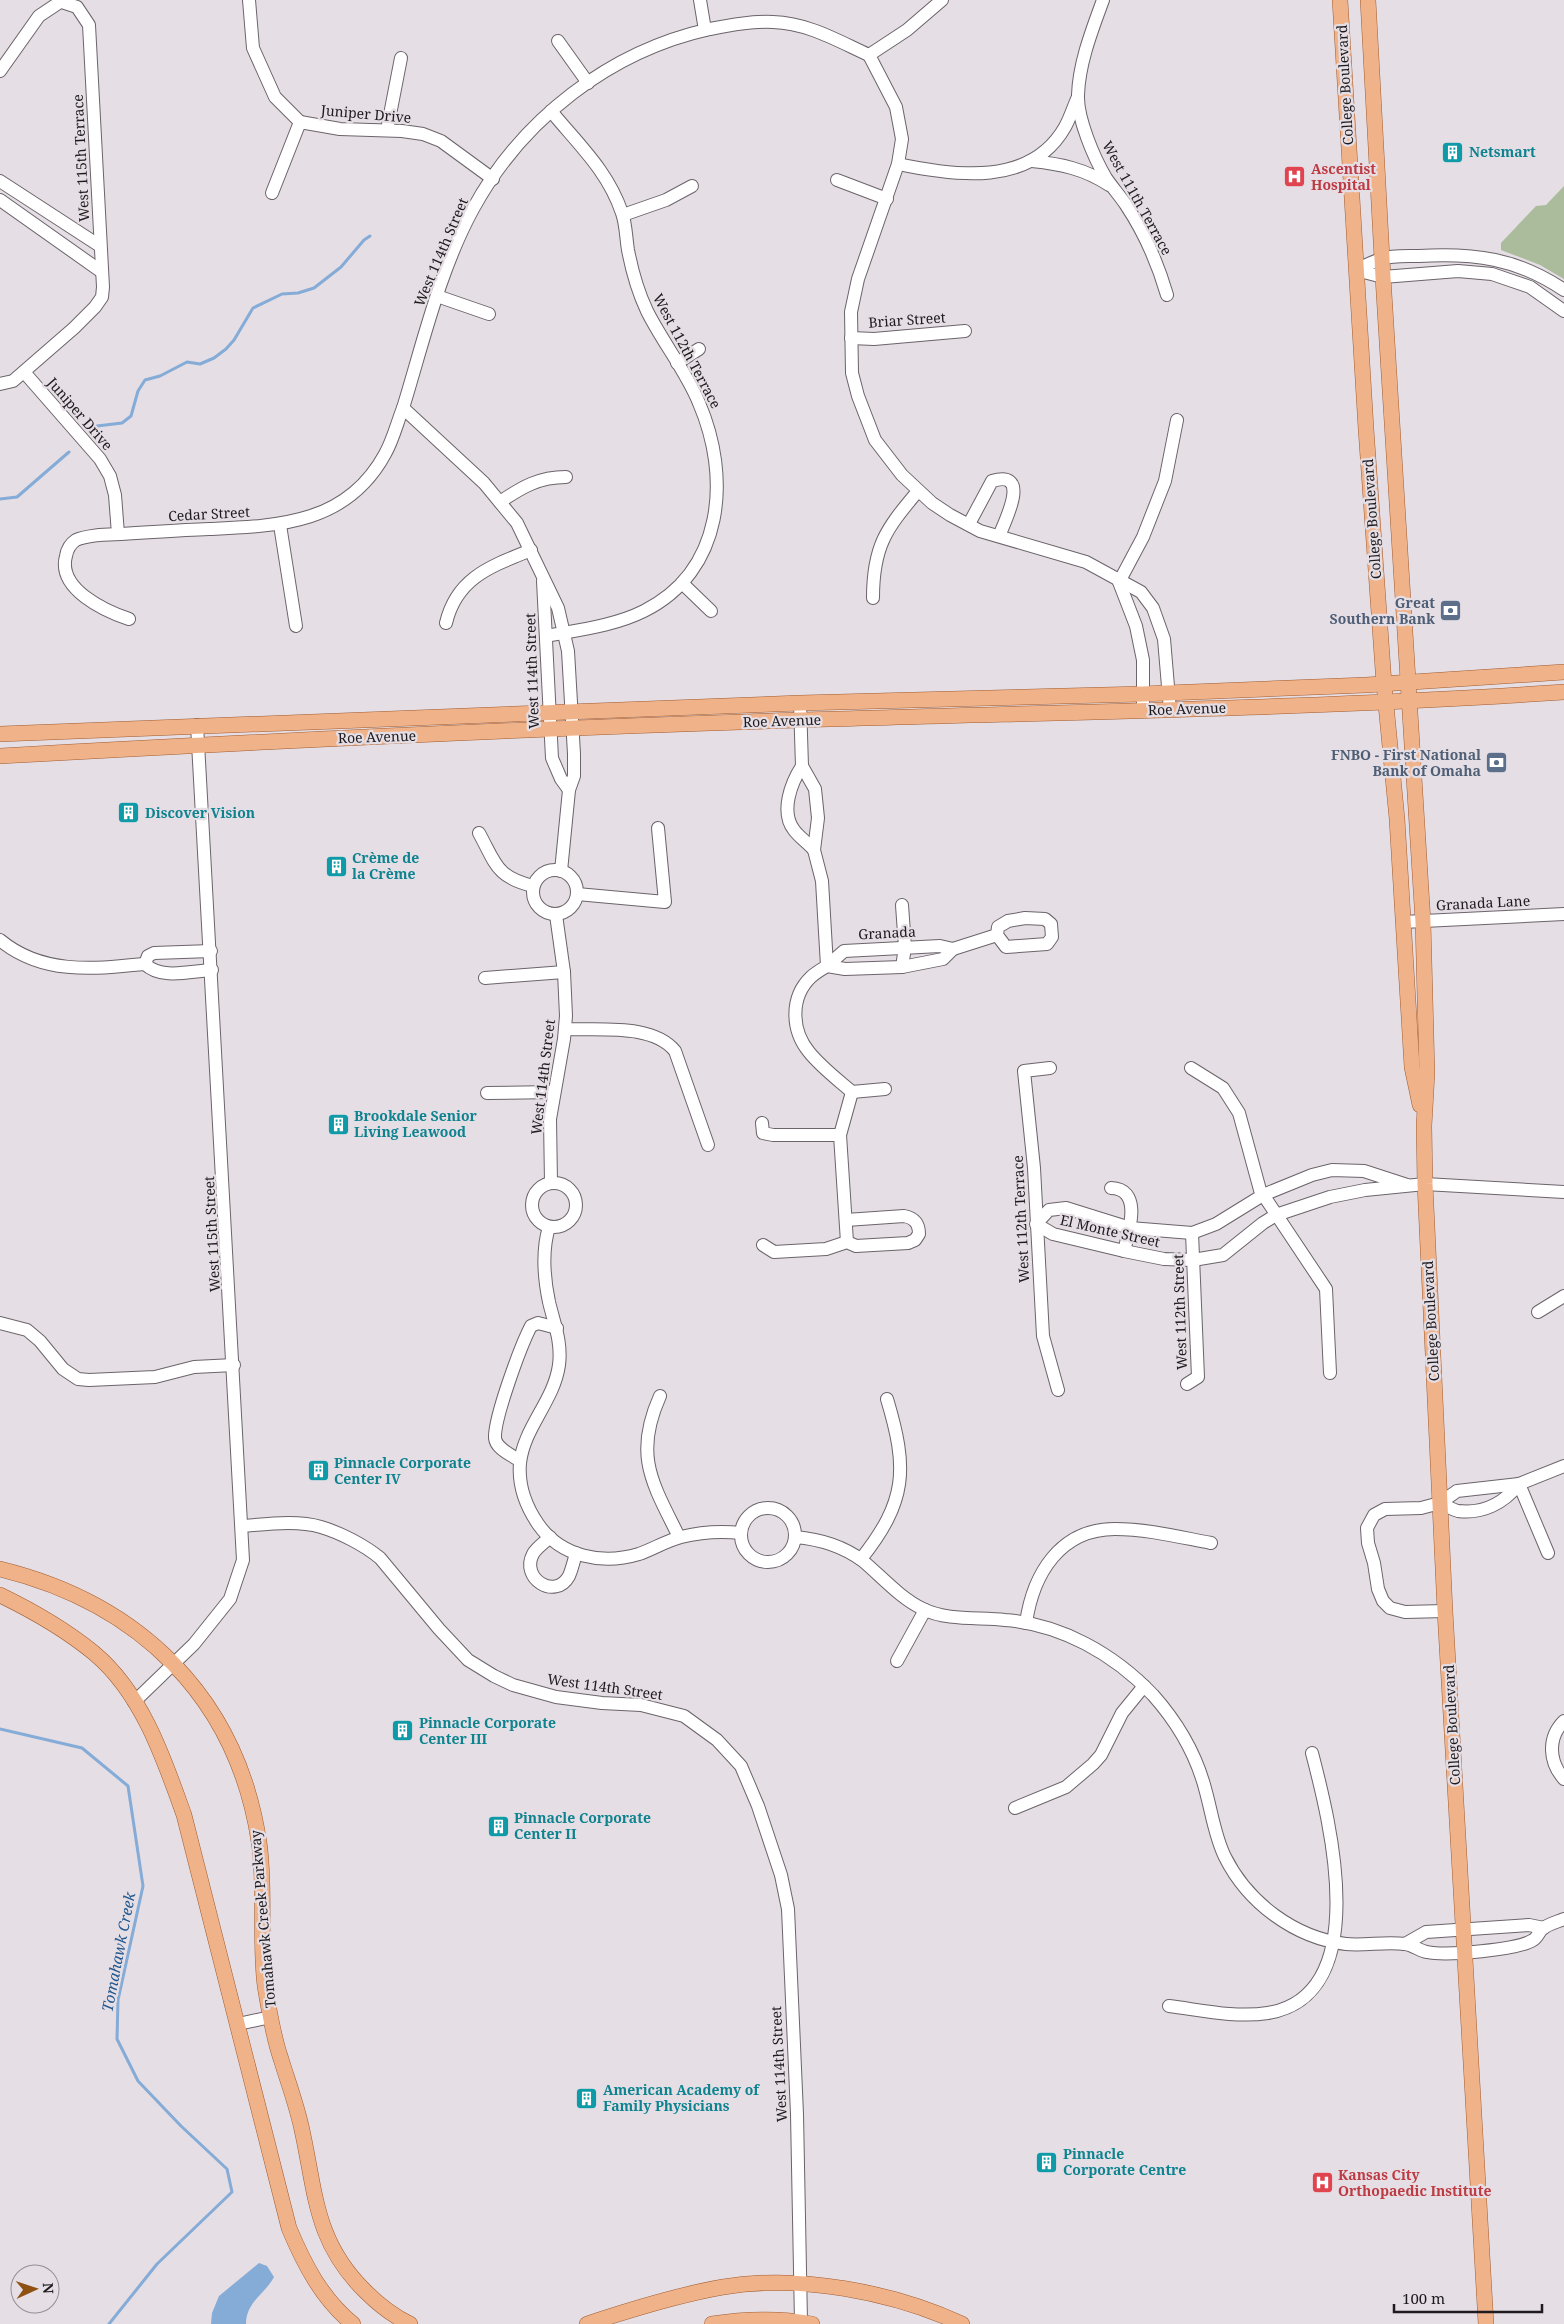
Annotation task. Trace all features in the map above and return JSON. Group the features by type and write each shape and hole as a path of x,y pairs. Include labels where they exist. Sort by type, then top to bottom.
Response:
{"main road":[{"name":"College Boulevard","path":"1340,0 1385,702 1396,819 1412,1067 1424,1126"},
{"name":"College Boulevard","path":"1368,0 1408,701 1423,922 1427,1073 1424,1126 1425,1184 1445,1611 1486,2324"},
{"name":"Roe Avenue","path":"0,734 800,703 1168,693 1407,683 1564,672"},
{"path":"1510,695 1514,688 1519,685 1532,685 1540,674"},
{"path":"1542,694 1551,681 1560,680 1564,677"},
{"name":"Roe Avenue","path":"0,756 198,745 573,729 1385,702 1564,692"},
{"name":"Tomahawk Creek Parkway","path":"0,1569 34,1578 74,1593 142,1635 175,1663 191,1681 233,1754 250,1800 260,1854 265,1984 271,2017 280,2056 302,2129 310,2180 320,2220 333,2252 352,2279 378,2304 410,2324"},
{"path":"0,1595 62,1630 95,1654 117,1677 134,1702 164,1757 184,1815 289,2228 303,2262 325,2295 353,2324"},
{"path":"587,2324 672,2298 724,2287 760,2284 800,2285 852,2290 932,2310 962,2324"},
{"path":"712,2324 736,2320 806,2323"}],"street":[{"path":"249,0 253,48 275,97 300,122"},
{"path":"700,0 705,30 754,22 794,24 822,32 869,54 893,98 899,116 901,148 887,199 854,292 850,359 856,388 875,440 902,475 918,491 944,511 968,524 999,536 1086,562 1104,571 1119,582 1141,592 1153,608 1164,639 1170,710"},
{"path":"869,54 907,30 942,0"},
{"name":"West 111th Terrace","path":"1103,0 1086,49 1078,96 1079,111 1089,140 1105,175 1126,205 1160,270 1167,295"},
{"path":"0,71 39,16 46,9 62,1"},
{"name":"West 115th Terrace","path":"24,372 82,320 102,297 89,26 78,3 62,1"},
{"name":"West 114th Street","path":"561,871 569,790 574,776 568,651 558,608 532,550 517,523 470,470 403,408 419,348 437,296 473,209 492,179 523,138 551,112 620,61 661,42 705,30"},
{"path":"558,41 588,83"},
{"path":"387,130 401,58"},
{"path":"898,164 941,173 973,174 999,171 1032,161 1051,146 1065,127 1078,96"},
{"name":"West 112th Terrace","path":"546,636 603,625 643,611 682,583 698,562 714,522 718,500 717,471 713,445 704,416 697,397 647,312 638,290 623,215 603,172 551,112"},
{"name":"Juniper Drive","path":"272,193 300,122 340,129 387,130 423,134 441,140 492,179"},
{"path":"1032,161 1057,163 1083,170 1113,188"},
{"path":"837,180 887,199"},
{"path":"0,182 100,246"},
{"path":"623,215 666,200 692,186"},
{"path":"0,200 102,272"},
{"path":"35,225 45,210"},
{"path":"1356,270 1382,258 1454,254 1476,256 1534,272 1564,290"},
{"path":"1472,271 1476,256"},
{"path":"1356,270 1383,277 1472,271 1492,274 1520,282 1540,292 1564,311"},
{"path":"437,296 489,314"},
{"name":"Briar Street","path":"851,338 874,339 965,331"},
{"path":"677,363 699,349"},
{"path":"0,384 14,381 24,372"},
{"name":"Juniper Drive","path":"24,372 100,459 110,476 115,495 118,534"},
{"name":"Cedar Street","path":"129,619 104,610 92,603 70,582 64,562 68,550 76,540 99,535 280,525 322,513 350,495 367,480 384,455 403,408"},
{"path":"1143,711 1143,660 1136,626 1119,582 1143,537 1166,481 1177,420"},
{"path":"500,502 528,483 566,477"},
{"path":"968,524 992,480 1001,478 1008,480 1013,486 1014,499 999,536"},
{"path":"873,598 876,560 884,537 918,491"},
{"path":"280,525 296,626"},
{"path":"446,623 453,604 465,586 493,566 532,550"},
{"name":"West 114th Street","path":"543,576 548,713 552,758 569,790"},
{"path":"682,583 711,611"},
{"path":"800,703 802,766 815,789 818,818 814,850 822,882 827,966 844,969 902,967 943,960 953,949 997,935"},
{"name":"West 115th Street","path":"134,1702 194,1644 230,1599 244,1560 197,725"},
{"path":"802,766 793,780 788,795 789,822 794,831 814,850"},
{"path":"577,894 665,902 658,828"},
{"path":"479,832 503,874 512,880 534,886"},
{"path":"561,871 572,879 577,894 570,908 556,914 546,913 537,906 533,896 534,886 538,877 546,872 561,871"},
{"path":"902,905 905,947 902,967"},
{"name":"West 114th Street","path":"551,1183 550,1135 554,1092 565,1029 564,972 556,914"},
{"name":"Granada Lane","path":"1403,922 1564,914"},
{"path":"0,940 12,950 33,960 60,967 91,968 145,964 152,971 163,973 212,970"},
{"name":"Granada","path":"852,1092 808,1051 797,1028 795,1013 801,989 811,977 844,951 940,946 953,949"},
{"path":"145,964 148,956 154,953 211,950"},
{"path":"485,978 564,972"},
{"path":"565,1029 642,1032 659,1037 669,1044 675,1052 708,1144"},
{"name":"West 112th Terrace","path":"1050,1068 1024,1071 1034,1168 1043,1336 1058,1390"},
{"path":"1191,1068 1223,1088 1239,1113 1260,1190 1326,1289 1330,1373"},
{"path":"847,1242 840,1135 852,1092 885,1089"},
{"path":"487,1093 554,1092"},
{"path":"762,1122 763,1134 840,1135"},
{"name":"El Monte Street","path":"1407,1185 1364,1171 1332,1170 1263,1195 1216,1224 1192,1233 1130,1228 1066,1208 1049,1210 1036,1224 1052,1234 1124,1251 1164,1259 1193,1260 1223,1255 1276,1215 1330,1197 1425,1184 1564,1192"},
{"path":"551,1183 558,1183 571,1190 577,1204 576,1212 567,1224 560,1227 549,1227 535,1217 532,1203 538,1190 551,1183"},
{"path":"1111,1188 1121,1188 1129,1196 1130,1228 1124,1251"},
{"path":"763,1244 774,1252 826,1249 847,1242 856,1246 908,1243 915,1240 919,1228 912,1218 904,1216 846,1220"},
{"path":"549,1227 544,1241 545,1272 548,1300 560,1344 556,1375 548,1396 530,1428 520,1461 520,1484 524,1499 537,1522 550,1538 563,1547 598,1560 640,1554 679,1538 695,1534 741,1532"},
{"name":"West 112th Street","path":"1187,1384 1198,1377 1192,1233"},
{"path":"1538,1312 1564,1296"},
{"path":"0,1323 27,1330 40,1341 63,1369 78,1379 155,1377 194,1367 234,1365"},
{"path":"520,1461 499,1447 495,1438 506,1393 523,1341 530,1326 538,1323 557,1328"},
{"path":"660,1396 648,1427 646,1449 653,1483 679,1538"},
{"path":"861,1559 884,1528 896,1503 899,1488 901,1451 887,1399"},
{"path":"1445,1611 1405,1612 1390,1608 1383,1601 1378,1589 1368,1542 1367,1528 1374,1515 1385,1509 1421,1508 1440,1503 1457,1491 1519,1484 1564,1466"},
{"path":"1440,1503 1458,1511 1496,1505 1508,1498 1519,1484"},
{"path":"1519,1484 1548,1553"},
{"path":"771,1508 786,1515 792,1522 795,1536 792,1548 786,1555 770,1562 760,1561 746,1550 741,1532 744,1524 755,1512 771,1508"},
{"name":"West 114th Street","path":"243,1526 281,1523 320,1526 368,1549 385,1564 439,1629 468,1660 494,1676 513,1685 556,1697 602,1704 641,1705 684,1716 717,1740 741,1766 758,1806 781,1874 788,1909 797,2114 800,2285 806,2323"},
{"path":"1026,1623 1031,1595 1039,1577 1048,1562 1074,1540 1089,1534 1116,1529 1145,1531 1211,1543"},
{"path":"795,1536 836,1545 861,1559 909,1601 925,1610 952,1616 1026,1623 1063,1633 1093,1648 1124,1668 1144,1686 1173,1719 1183,1736 1206,1789 1218,1843 1238,1878 1256,1898 1288,1925 1333,1942 1405,1944 1428,1952 1464,1952 1508,1948 1533,1940 1544,1928 1564,1918"},
{"path":"550,1538 533,1555 531,1565 532,1576 538,1583 546,1587 554,1587 565,1581 570,1574 576,1553"},
{"path":"897,1661 925,1610"},
{"path":"1016,1808 1066,1788 1093,1764 1101,1756 1122,1713 1144,1686"},
{"path":"1564,1722 1556,1729 1552,1749 1553,1761 1564,1779"},
{"path":"1169,2006 1245,2014 1269,2013 1307,1995 1325,1969 1333,1942 1335,1886 1333,1852 1324,1799 1312,1753"},
{"path":"1405,1944 1426,1932 1530,1925 1544,1928"},
{"path":"238,2024 271,2017"}],"green space":[{"path":"1564,186 1564,279 1540,265 1501,250 1501,243 1536,206 1546,205"}],"water":[{"path":"259,2263 267,2266 274,2277 252,2304 246,2324 211,2324 212,2313 219,2296"}],"waterway":[{"path":"89,431 97,426 122,423 131,416 138,391 145,380 160,376 187,362 200,364 214,358 234,340 253,308 282,294 298,293 314,288 341,267 364,240 370,236"},
{"path":"0,499 17,497 69,452"},
{"name":"Tomahawk Creek","path":"0,1729 82,1748 128,1786 143,1886 118,2000 117,2039 138,2081 181,2126 227,2169 232,2192 157,2264 109,2324"}],"place":[{"name":"Netsmart","path":"1453,152"},
{"name":"Ascentist Hospital","path":"1295,177"},
{"name":"Great Southern Bank","path":"1451,611"},
{"name":"FNBO - First National Bank of Omaha","path":"1497,763"},
{"name":"Discover Vision","path":"129,813"},
{"name":"Crème de la Crème","path":"336,866"},
{"name":"Brookdale Senior Living Leawood","path":"338,1124"},
{"name":"Pinnacle Corporate Center IV","path":"318,1471"},
{"name":"Pinnacle Corporate Center III","path":"403,1731"},
{"name":"Pinnacle Corporate Center II","path":"498,1826"},
{"name":"American Academy of Family Physicians","path":"587,2098"},
{"name":"Pinnacle Corporate Centre","path":"1047,2162"},
{"name":"Kansas City Orthopaedic Institute","path":"1322,2183"}]}
